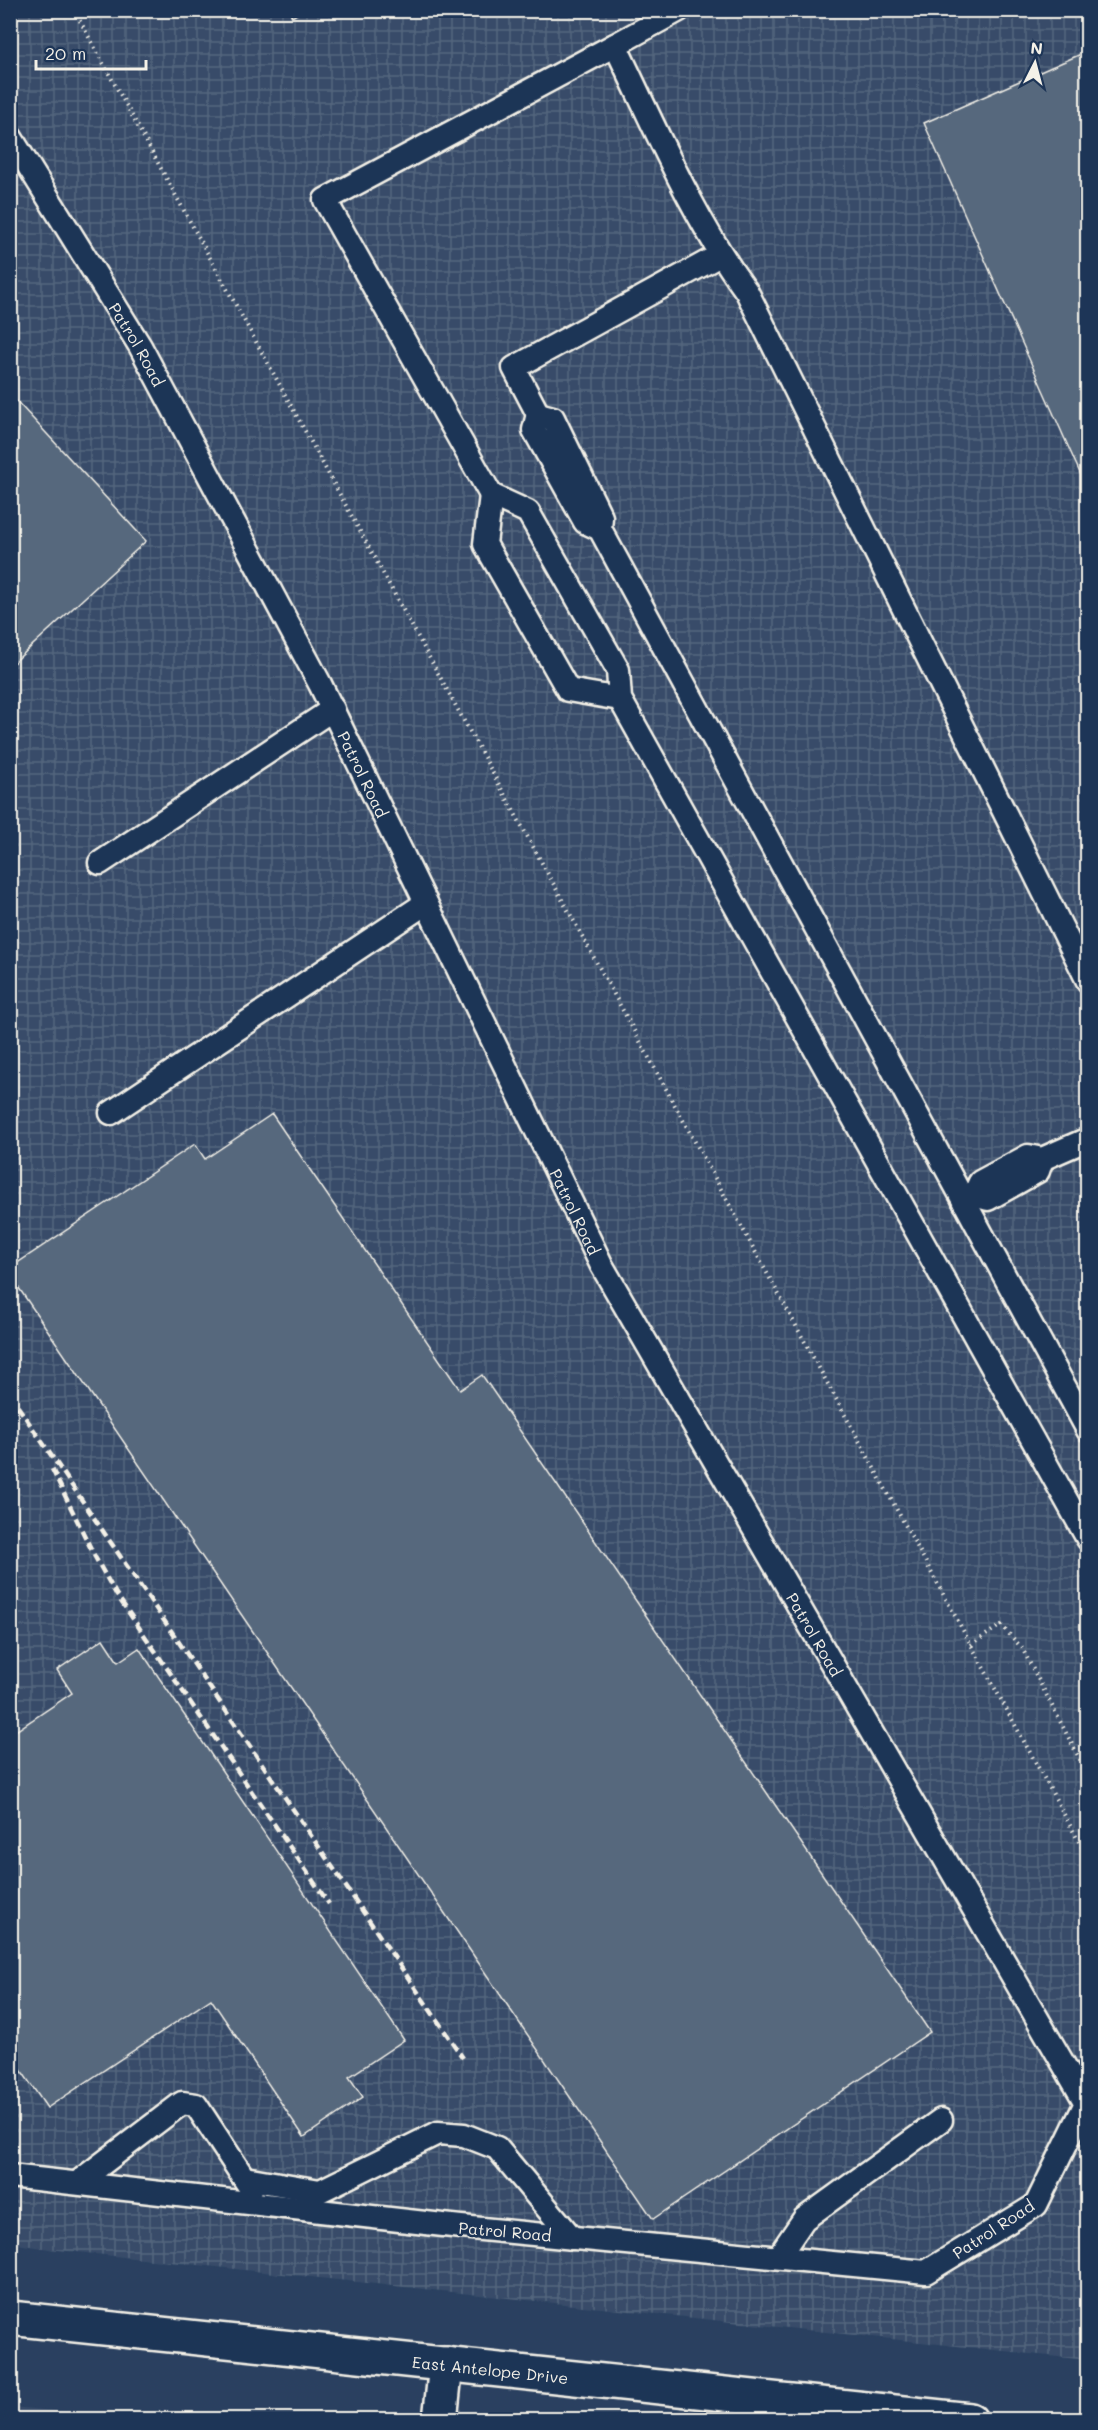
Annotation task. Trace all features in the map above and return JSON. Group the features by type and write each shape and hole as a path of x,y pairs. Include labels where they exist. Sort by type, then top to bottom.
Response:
{"main road":[{"name":"East Antelope Drive","path":"10,2318 970,2420"},
{"path":"440,2420 446,2364"}],"lane":[{"path":"679,10 325,200 491,495 528,512 618,670 620,699 1088,1539"},
{"path":"615,45 694,207 720,255 747,292 1088,981"},
{"name":"Patrol Road","path":"10,135 140,345 333,709 602,1266 1086,2103 1036,2205 926,2272 572,2238 10,2176"},
{"path":"720,255 514,368 538,414 553,418 601,517 600,529 969,1198 1088,1430"},
{"path":"491,495 485,544 568,690 620,699"},
{"path":"100,863 333,709"},
{"path":"111,1113 426,903"},
{"path":"969,1198 988,1199 1038,1171 1042,1159 1088,1139"},
{"path":"76,2183 182,2103 196,2104 261,2204"},
{"path":"778,2258 804,2219 941,2120"},
{"path":"244,2178 320,2190 438,2133 464,2135 497,2148 572,2238"}],"path":[{"path":"74,10 1088,1858"},
{"path":"971,1645 1001,1625 1022,1647 1088,1775"}],"shaded area":[{"path":"10,11 1087,11 1087,2360 49,2249 11,2243"},
{"path":"11,2407 142,2419 11,2419"}],"building":[{"path":"289,10 304,10 292,17"},
{"path":"1088,51 1088,491 924,123"},
{"path":"10,394 146,541 10,666"},
{"path":"272,1114 460,1390 482,1375 930,2032 653,2219 10,1275 10,1268 195,1144 205,1159"},
{"path":"103,1639 118,1662 139,1648 404,2040 349,2077 363,2097 304,2137 211,1999 47,2108 10,2054 10,1735 72,1693 57,1670"}],"railway":[{"path":"10,1395 463,2058"},
{"path":"52,1469 95,1557 116,1594 329,1904"}]}
